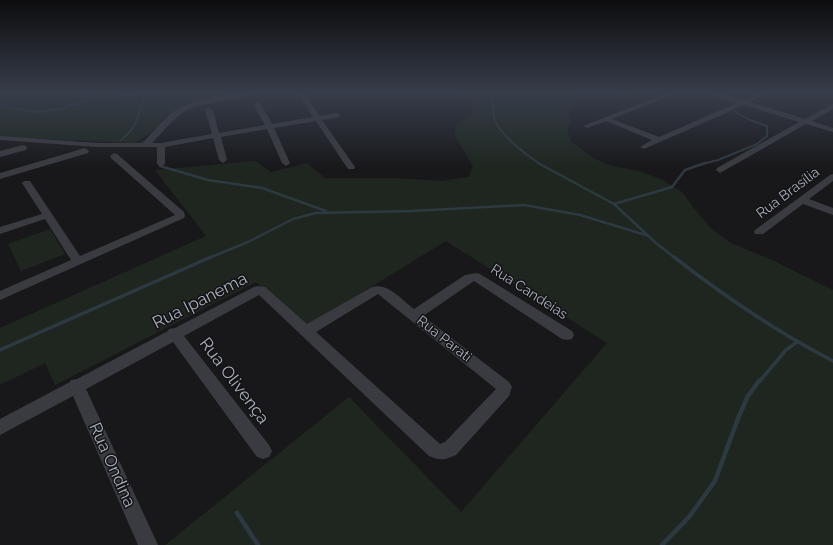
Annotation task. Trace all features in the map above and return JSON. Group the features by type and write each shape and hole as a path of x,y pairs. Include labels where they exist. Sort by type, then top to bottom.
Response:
{"street":[{"path":"144,145 156,135 169,117"},
{"path":"210,117 222,160"},
{"path":"265,117 286,163"},
{"path":"0,138 97,145 161,145 322,117"},
{"path":"587,126 610,117"},
{"path":"644,147 709,117"},
{"path":"793,117 833,130"},
{"path":"720,170 811,117"},
{"path":"319,118 351,167"},
{"path":"606,119 659,140"},
{"path":"161,145 161,164"},
{"path":"0,154 23,148"},
{"path":"0,176 85,151"},
{"path":"0,296 180,216 180,214 114,156"},
{"name":"Rua Brasília","path":"759,232 833,177"},
{"path":"27,183 78,262"},
{"path":"802,200 833,212"},
{"path":"0,231 48,215"},
{"name":"Rua Candeias","path":"414,315 469,278 476,277 567,335"},
{"name":"Rua Ipanema","path":"0,427 174,333 258,290 261,290 435,450 446,451"},
{"name":"Rua Parati","path":"307,331 379,290 414,315 504,387 505,389 450,449 446,451"},
{"name":"Rua Olivença","path":"174,333 263,451"},
{"name":"Rua Ondina","path":"76,385 148,545"}],"shaded area":[{"path":"0,117 165,117 161,120 160,125 135,143 0,137"},
{"path":"468,117 569,117 573,121 567,129 571,141 593,158 609,165 639,171 663,180 682,192 699,215 713,230 731,243 774,261 833,290 833,545 165,545 349,397 461,512 607,343 446,241 307,326 256,282 55,385 45,363 0,385 0,328 206,236 155,170 255,161 271,172 307,163 325,178 396,178 442,181 469,177 473,166 454,134 457,124"},
{"path":"50,229 65,254 21,271 8,244"}],"waterway":[{"path":"121,140 132,129 138,117"},
{"path":"494,117 497,124 507,137 520,150 540,164"},
{"path":"702,164 718,160 757,144 767,136 767,126 745,117"},
{"path":"538,163 614,204"},
{"path":"614,204 672,187 685,170 702,164"},
{"path":"160,166 208,180 262,188 326,211"},
{"path":"614,204 648,236"},
{"path":"209,258 248,242 293,219 316,213 411,211 524,205 580,215 648,236"},
{"path":"648,236 675,258"},
{"path":"0,350 211,257"},
{"path":"674,257 751,313 833,361"},
{"path":"759,382 786,350 797,342"},
{"path":"662,545 689,517 715,481 739,416 748,396 759,381"},
{"path":"237,513 258,545"}]}
